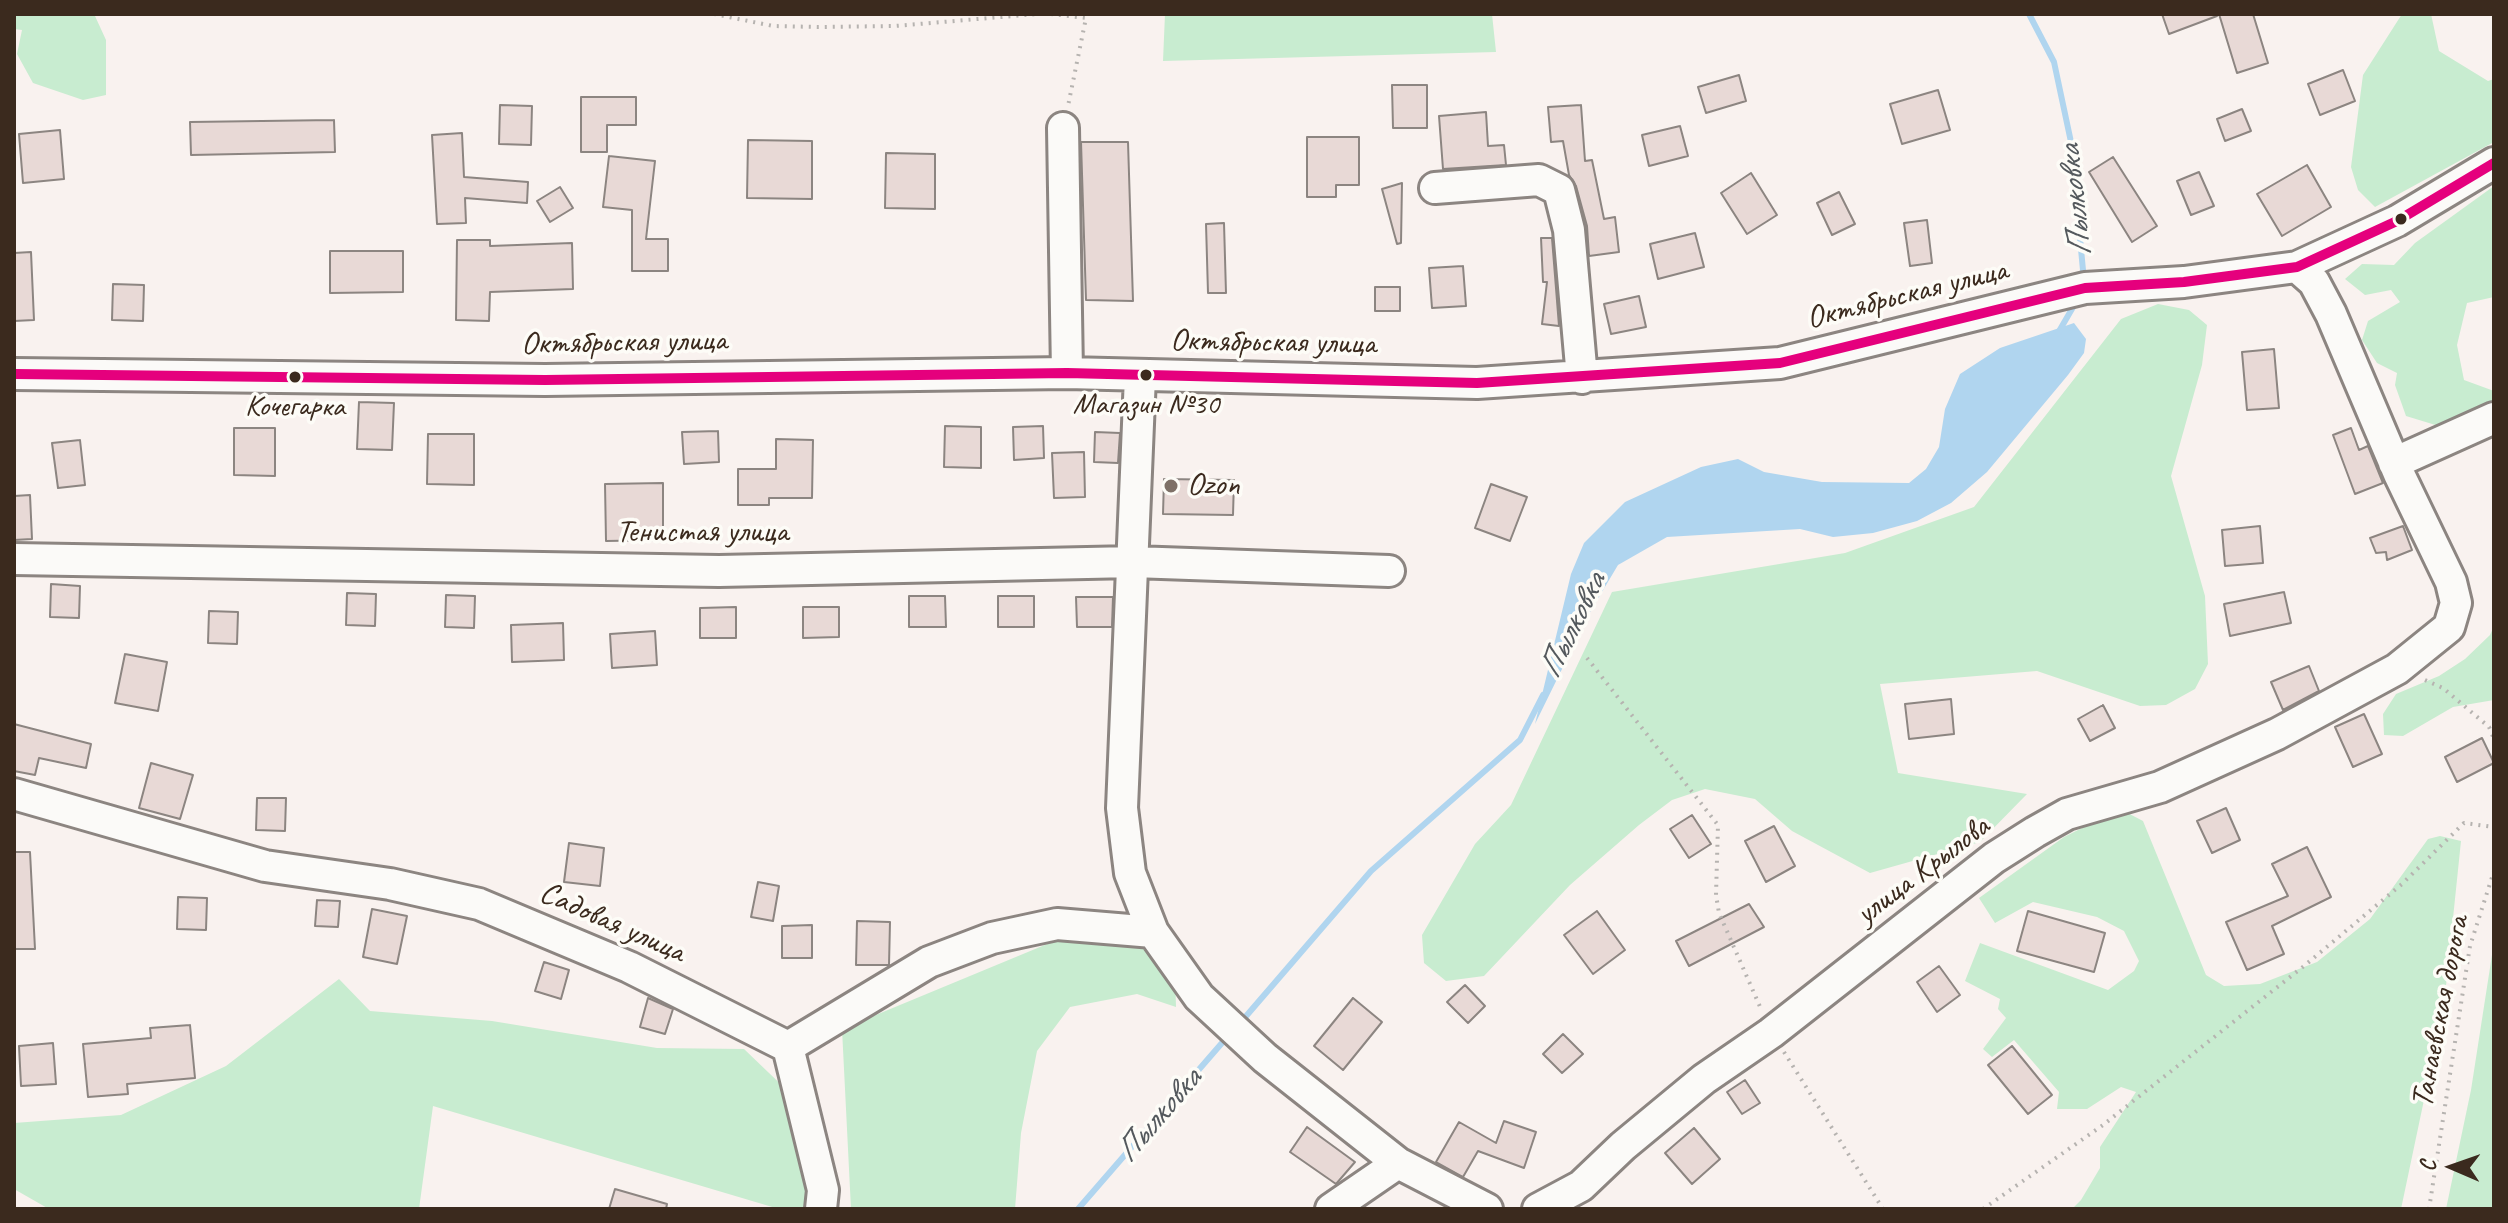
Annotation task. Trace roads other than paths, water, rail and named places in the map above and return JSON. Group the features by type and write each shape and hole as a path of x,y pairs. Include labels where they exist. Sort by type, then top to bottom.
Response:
{"street":[{"path":"1063,128 1067,373"},
{"name":"Октябрьская улица","path":"14,374 545,380 1067,373 1477,383 1780,363 2085,288 2184,282 2297,267 2397,221 2494,163"},
{"path":"1435,188 1539,180 1559,190 1569,230 1582,378"},
{"name":"улица Крылова","path":"1538,1209 1581,1186 1623,1146 1704,1079 1771,1033 1994,858 2067,814 2160,787 2277,734 2397,669 2449,627 2456,603 2451,582 2394,463 2331,314 2314,282 2297,267"},
{"path":"1140,376 1122,808 1130,873 1153,932 1210,1007 1265,1058 1398,1163 1487,1209"},
{"path":"2394,463 2494,418"},
{"name":"Тенистая улица","path":"14,559 704,571 1133,562 1389,571"},
{"name":"Садовая улица","path":"14,794 265,866 390,884 479,904 629,967 788,1047"},
{"path":"821,1209 823,1190 788,1047 929,962 992,938 1057,924 1153,932"},
{"path":"1331,1209 1398,1163"}],"water":[{"path":"2074,323 2086,339 2084,353 1987,472 1951,503 1917,521 1873,533 1833,537 1800,529 1667,537 1618,565 1590,612 1535,724 1571,574 1584,543 1625,502 1701,467 1738,459 1764,472 1822,482 1909,483 1926,469 1939,447 1945,409 1960,374 2000,348"}],"waterway":[{"name":"Пылковка","path":"2029,14 2054,62 2071,142 2084,281"},
{"name":"Пылковка","path":"2058,333 2076,302"},
{"name":"Пылковка","path":"1241,1022 1371,871 1520,740 1543,695"},
{"name":"Пылковка","path":"1078,1209 1228,1036"}],"place":[{"name":"Магазин №30","path":"1146,375"},
{"name":"Кочегарка","path":"295,377"},
{"name":"Ozon","path":"1171,486"}]}
